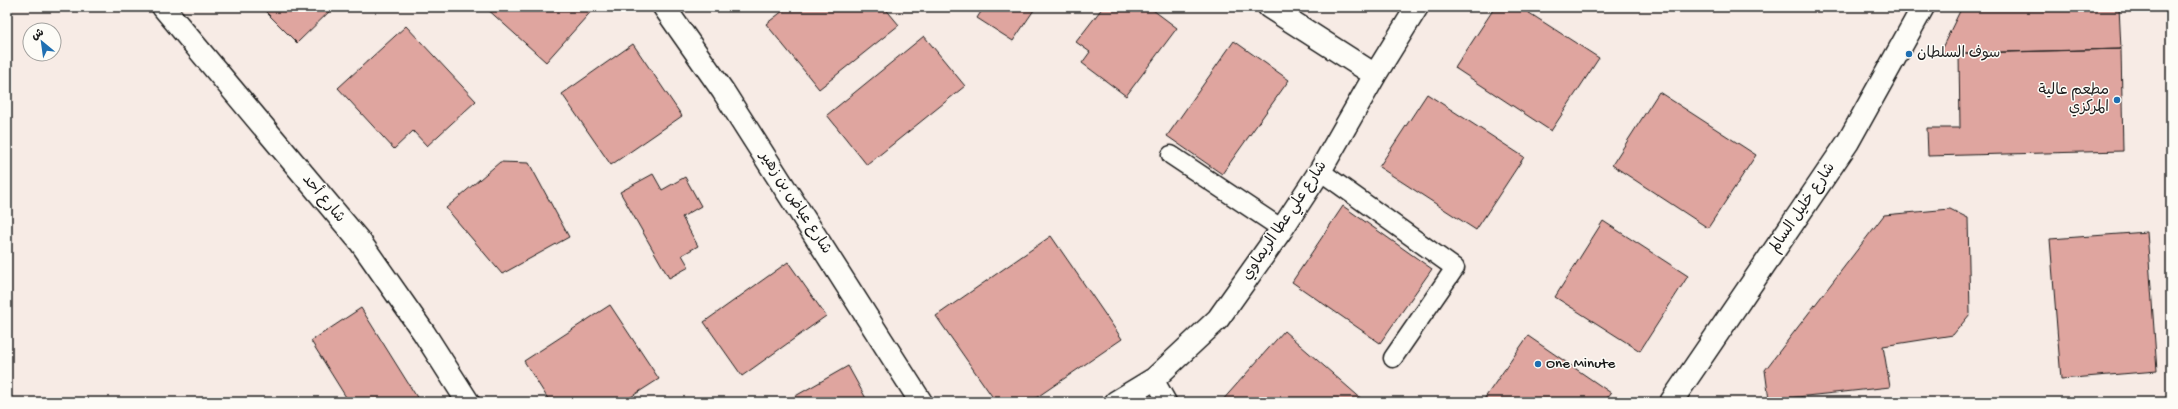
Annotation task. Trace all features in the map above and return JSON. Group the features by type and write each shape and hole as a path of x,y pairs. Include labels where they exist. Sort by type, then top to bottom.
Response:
{"street":[{"name":"شارع أحد","path":"163,7 361,243 424,333 468,402"},
{"name":"شارع عياض بن زهير","path":"664,7 723,91 921,402"},
{"path":"1270,7 1375,75"},
{"name":"شارع علي عطا الريماوي","path":"1116,402 1154,379 1218,319 1282,229 1320,170 1375,75 1417,7"},
{"name":"شارع خليل السالم","path":"1671,402 1848,142 1923,7"}],"lane":[{"path":"1170,155 1282,229"},
{"path":"1320,170 1455,268 1393,358"},
{"path":"1154,379 1167,402"}],"building":[{"path":"261,7 334,7 297,43"},
{"path":"485,7 595,7 546,62"},
{"path":"788,7 884,7 899,25 819,89 766,24"},
{"path":"984,7 1036,7 1013,41 977,18"},
{"path":"1103,7 1149,7 1177,28 1126,96 1082,63 1090,52 1076,42"},
{"path":"1495,7 1520,7 1599,58 1551,131 1455,68"},
{"path":"1962,7 2119,7 2121,49 1939,54"},
{"path":"406,26 476,101 427,146 413,131 394,149 338,88"},
{"path":"924,36 965,86 867,165 827,115"},
{"path":"1234,41 1289,80 1222,174 1167,136"},
{"path":"633,44 682,116 611,165 562,94"},
{"path":"2121,49 2123,151 1928,156 1927,128 1960,128 1959,53"},
{"path":"1659,92 1756,155 1708,228 1612,165"},
{"path":"1427,94 1524,157 1476,230 1379,167"},
{"path":"500,162 529,163 569,237 502,274 446,208"},
{"path":"653,174 662,190 685,177 701,206 682,217 698,246 682,255 689,267 669,278 620,192"},
{"path":"1343,206 1432,269 1380,343 1292,282"},
{"path":"1950,209 1968,218 1970,314 1953,335 1883,346 1890,387 1769,400 1765,370 1884,215"},
{"path":"1603,221 1688,276 1640,351 1555,297"},
{"path":"2147,232 2157,371 2061,379 2050,239"},
{"path":"1051,236 1122,339 1030,402 996,402 936,316"},
{"path":"788,262 826,316 742,376 704,322"},
{"path":"610,305 659,379 623,402 550,402 524,361"},
{"path":"361,308 418,399 414,402 349,402 311,341"},
{"path":"1284,331 1365,402 1221,402"},
{"name":"One Minute","path":"1528,336 1611,393 1604,402 1482,402"},
{"path":"848,366 868,402 785,402"}],"place":[{"name":"سوف السلطان","path":"1909,54"},
{"name":"مطعم عالية المركزي","path":"2117,100"},
{"name":"One Minute","path":"1538,364"}]}
